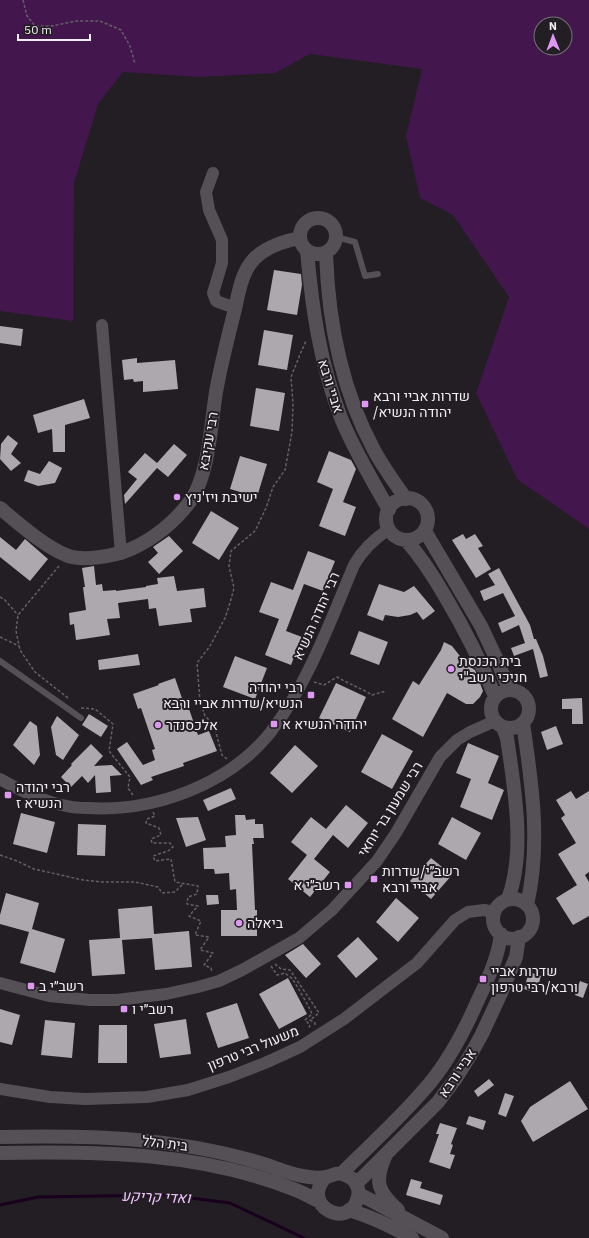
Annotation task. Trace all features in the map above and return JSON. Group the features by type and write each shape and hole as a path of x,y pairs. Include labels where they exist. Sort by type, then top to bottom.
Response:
{"street":[{"path":"213,173 206,192 210,210 222,240 222,263 214,293 216,302 235,308"},
{"path":"318,218 327,220 331,223 335,228 336,237 331,248 326,252 319,254 312,253 308,250 302,244 300,238 301,229 306,222 318,218"},
{"name":"רבי עקיבא","path":"0,508 51,547 68,556 99,557 121,554 155,536 175,519 192,499 200,481 206,459 224,352 242,280 256,257 265,250 300,238"},
{"name":"אביי ורבא","path":"308,250 316,332 325,369 342,419 359,457 389,510"},
{"name":"אביי ורבא","path":"326,252 327,282 333,329 350,396 374,450 406,499"},
{"path":"102,325 121,554"},
{"path":"411,498 419,502 426,510 429,519 425,531 419,537 412,540 406,540 395,536 389,529 387,522 389,510 395,503 406,499 411,498"},
{"name":"רבי יהודה הנשיא","path":"0,779 21,791 42,800 68,807 101,809 145,804 182,794 211,780 235,765 254,751 270,732 289,705 305,679 354,565 369,544 389,529"},
{"path":"425,531 481,626 498,660 510,690"},
{"path":"406,540 426,564 467,633 483,666 495,696"},
{"path":"499,724 514,728 526,721 529,713 528,700 524,694 516,690 504,690 495,696 491,709 492,716 499,724 507,738 516,810 516,863 513,886 508,899"},
{"path":"523,723 534,809 534,864 531,889 527,905"},
{"name":"רבי שמעון בר יוחאי","path":"0,983 49,996 90,1000 117,1000 154,996 189,989 213,982 244,969 299,938 332,910 377,861 396,833 440,757 457,740 470,732 499,724"},
{"path":"508,899 522,901 527,905 531,910 532,917 532,923 529,930 519,937 507,937 501,934 494,924 494,912 497,906 508,899"},
{"name":"משעול רבי טרפון","path":"0,1089 50,1097 85,1099 147,1097 188,1090 265,1063 312,1040 344,1019 417,962 456,920 468,912 484,910 494,912"},
{"name":"אביי ורבא","path":"342,1174 424,1091 441,1068 460,1039 485,986 499,951 501,934"},
{"name":"אביי ורבא","path":"357,1189 388,1152 438,1102 471,1054 501,993 516,957 519,937"},
{"name":"בית הלל","path":"0,1137 80,1136 157,1142 202,1148 244,1158 293,1174 326,1177"},
{"name":"בית הלל","path":"0,1153 49,1152 111,1154 147,1156 185,1161 232,1170 293,1189 320,1202"},
{"path":"388,1152 380,1168 378,1177 379,1186 382,1194 407,1219"},
{"path":"357,1189 357,1202 349,1210 342,1213 331,1212 322,1206 318,1195 319,1186 326,1177 335,1174 342,1174 350,1177 357,1189 442,1238"},
{"path":"349,1210 372,1217 390,1225 412,1238"}],"lane":[{"path":"336,237 355,242 365,276 378,274"},
{"path":"0,661 81,718"}],"path":[{"path":"23,0 27,16 35,26 52,26 76,21 100,21 121,30 130,46 135,64"},
{"path":"235,765 222,755 214,725 205,716 200,701 197,663 210,646 225,618 230,603 234,588 229,566 231,551 255,531 266,508 273,487 285,470 292,432 291,378 301,352 310,335 316,332"},
{"path":"68,556 18,615 16,631 20,650 35,672 69,699"},
{"path":"0,597 5,600 18,615"},
{"path":"0,637 19,646"},
{"path":"305,679 324,686 337,677 372,695 386,691"},
{"path":"81,718 80,708 95,709 113,724 109,751 130,777 128,788 155,816 146,819 146,823 159,828 161,835 151,839 152,843 170,843 173,847 153,856 155,862 171,859 174,882 198,886 197,894 188,897 187,904 198,906 189,916 201,921 195,935 209,937 200,950 213,953 204,965 211,968 213,982"},
{"path":"0,855 34,869 83,880 102,882 135,882 158,888 162,893 175,892 183,884"},
{"path":"267,956 281,969 290,970 319,1013 310,1020 315,1023 312,1040"},
{"path":"267,956 277,975 285,973 292,979 306,1004 311,1009 312,1014 305,1020 310,1025 308,1032 312,1040"}],"shaded area":[{"path":"0,0 589,0 589,529 517,479 476,393 509,297 453,215 420,198 406,136 422,69 310,54 275,73 199,77 123,72 98,104 74,183 73,321 0,311"}],"building":[{"path":"274,270 301,274 302,285 297,315 267,310"},
{"path":"0,326 23,329 21,346 0,343"},
{"path":"264,330 293,335 287,370 258,365"},
{"path":"137,358 137,363 175,360 178,389 143,392 143,381 134,382 133,379 124,380 122,360"},
{"path":"256,388 285,393 279,431 250,426"},
{"path":"84,399 90,418 65,425 65,452 53,452 52,429 38,433 33,415"},
{"path":"8,435 18,443 11,454 21,463 11,471 0,459 1,444"},
{"path":"174,444 187,455 168,477 157,468 125,504 124,495 137,479 128,472 145,453 157,463"},
{"path":"329,451 351,460 356,469 343,502 356,507 345,536 319,526 333,489 317,482"},
{"path":"240,456 267,464 257,497 230,489"},
{"path":"49,461 62,468 55,483 38,486 24,481 28,470 40,474"},
{"path":"211,511 239,528 219,560 192,543"},
{"path":"463,534 466,539 475,534 483,546 478,548 491,569 476,578 452,540"},
{"path":"169,536 183,551 159,574 148,562 158,553 153,547"},
{"path":"0,537 16,550 25,539 48,559 30,581 0,557"},
{"path":"308,551 335,561 323,591 304,584 286,631 302,637 291,665 265,655 279,619 259,612 271,582 293,590"},
{"path":"94,566 96,585 102,584 103,591 116,591 146,587 158,584 157,578 174,576 177,591 204,588 206,607 190,609 192,622 159,626 156,608 149,609 148,599 118,603 120,618 107,619 110,635 76,640 74,624 70,625 69,613 86,610 82,568"},
{"path":"499,568 530,625 534,639 536,639 543,656 548,676 540,678 533,649 514,656 511,648 525,643 519,625 502,633 498,623 515,616 503,593 484,601 480,591 495,585 488,574"},
{"path":"379,584 404,592 414,586 435,611 423,620 417,612 398,617 385,615 383,621 367,615"},
{"path":"359,631 388,642 379,665 350,654"},
{"path":"444,642 452,646 467,665 475,670 483,691 480,697 473,704 466,704 447,693 423,737 392,719 413,681 419,685 441,650"},
{"path":"138,654 140,665 99,670 98,660"},
{"path":"235,656 267,668 255,699 223,687"},
{"path":"175,678 185,707 188,706 198,735 209,731 217,751 183,763 184,766 151,777 153,780 141,785 117,749 127,742 143,765 155,760 152,750 155,749 141,708 138,709 133,694"},
{"path":"336,683 366,697 350,732 319,718"},
{"path":"582,698 583,724 572,724 572,709 562,709 562,699"},
{"path":"89,714 108,726 101,737 82,725"},
{"path":"57,716 79,735 63,760 56,755 51,727"},
{"path":"30,721 37,726 40,755 34,765 13,745"},
{"path":"556,726 563,744 547,750 541,732"},
{"path":"382,734 413,751 392,789 361,772"},
{"path":"468,743 499,756 488,783 504,790 492,820 460,807 471,779 456,773"},
{"path":"91,744 103,756 94,766 112,765 122,775 110,776 111,792 96,793 95,775 88,783 82,776 71,787 61,777 72,765 71,764"},
{"path":"295,745 318,766 292,793 270,773"},
{"path":"231,788 236,799 208,811 203,800"},
{"path":"571,791 576,799 589,791 589,872 585,875 589,882 589,916 573,925 556,898 577,885 558,854 576,843 561,818 565,815 556,800"},
{"path":"346,805 368,823 348,848 333,835 314,859 330,872 310,897 288,879 307,855 291,842 311,817 326,829"},
{"path":"21,813 55,822 47,853 13,844"},
{"path":"235,815 245,815 246,820 255,819 255,824 263,824 264,838 253,838 254,844 252,844 255,910 257,910 257,936 221,936 221,910 237,910 236,889 230,890 229,873 215,874 214,869 204,869 203,848 226,847 225,836 236,835"},
{"path":"198,817 206,840 186,847 176,818"},
{"path":"452,817 481,833 466,860 438,844"},
{"path":"78,824 106,825 105,856 77,855"},
{"path":"431,858 452,875 431,899 410,881"},
{"path":"6,893 39,903 32,929 65,939 55,973 20,963 29,932 0,924 0,915"},
{"path":"206,895 218,895 219,904 207,905"},
{"path":"396,898 419,918 398,942 376,922"},
{"path":"152,906 154,934 189,931 192,967 155,970 152,938 122,940 125,974 92,976 89,940 120,938 118,909"},
{"path":"358,937 378,959 356,978 337,956"},
{"path":"303,944 321,964 306,978 285,955"},
{"path":"529,972 541,976 536,993 524,989"},
{"path":"288,978 307,1014 279,1029 259,994"},
{"path":"580,981 588,984 583,998 575,995"},
{"path":"237,1003 249,1038 218,1048 206,1013"},
{"path":"0,1009 20,1015 12,1045 0,1042"},
{"path":"186,1019 191,1054 160,1058 154,1024"},
{"path":"45,1020 75,1023 72,1058 41,1055"},
{"path":"99,1025 127,1025 127,1063 98,1063"},
{"path":"489,1079 494,1085 478,1097 474,1091"},
{"path":"570,1081 588,1109 533,1142 521,1121 530,1107"},
{"path":"505,1093 514,1096 506,1117 498,1114"},
{"path":"469,1116 486,1121 483,1130 466,1124"},
{"path":"440,1123 457,1128 451,1144 453,1145 450,1154 455,1155 450,1169 429,1162 439,1134 436,1134"},
{"path":"411,1179 422,1182 420,1188 443,1195 440,1205 406,1195"}],"waterway":[{"name":"ואדי קריקע","path":"0,1205 38,1197 167,1195 230,1203 304,1238"}],"place":[{"name":"שדרות אביי ורבא /יהודה הנשיא","path":"365,404"},
{"name":"ישיבת ויז'ניץ","path":"177,497"},
{"name":"בית הכנסת חניכי רשב\"י","path":"451,669"},
{"name":"רבי יהודה הנשיא/שדרות אביי ורבא","path":"311,695"},
{"name":"יהודה הנשיא א","path":"274,724"},
{"name":"אלכסנדר","path":"158,725"},
{"name":"רבי יהודה הנשיא ז","path":"8,795"},
{"name":"רשב״י/שדרות אביי ורבא","path":"374,879"},
{"name":"רשב״י א","path":"348,885"},
{"name":"ביאלה","path":"239,923"},
{"name":"שדרות אביי ורבא/רבי טרפון","path":"483,979"},
{"name":"רשב״י ב","path":"31,986"},
{"name":"רשב״י ו","path":"124,1009"}]}
